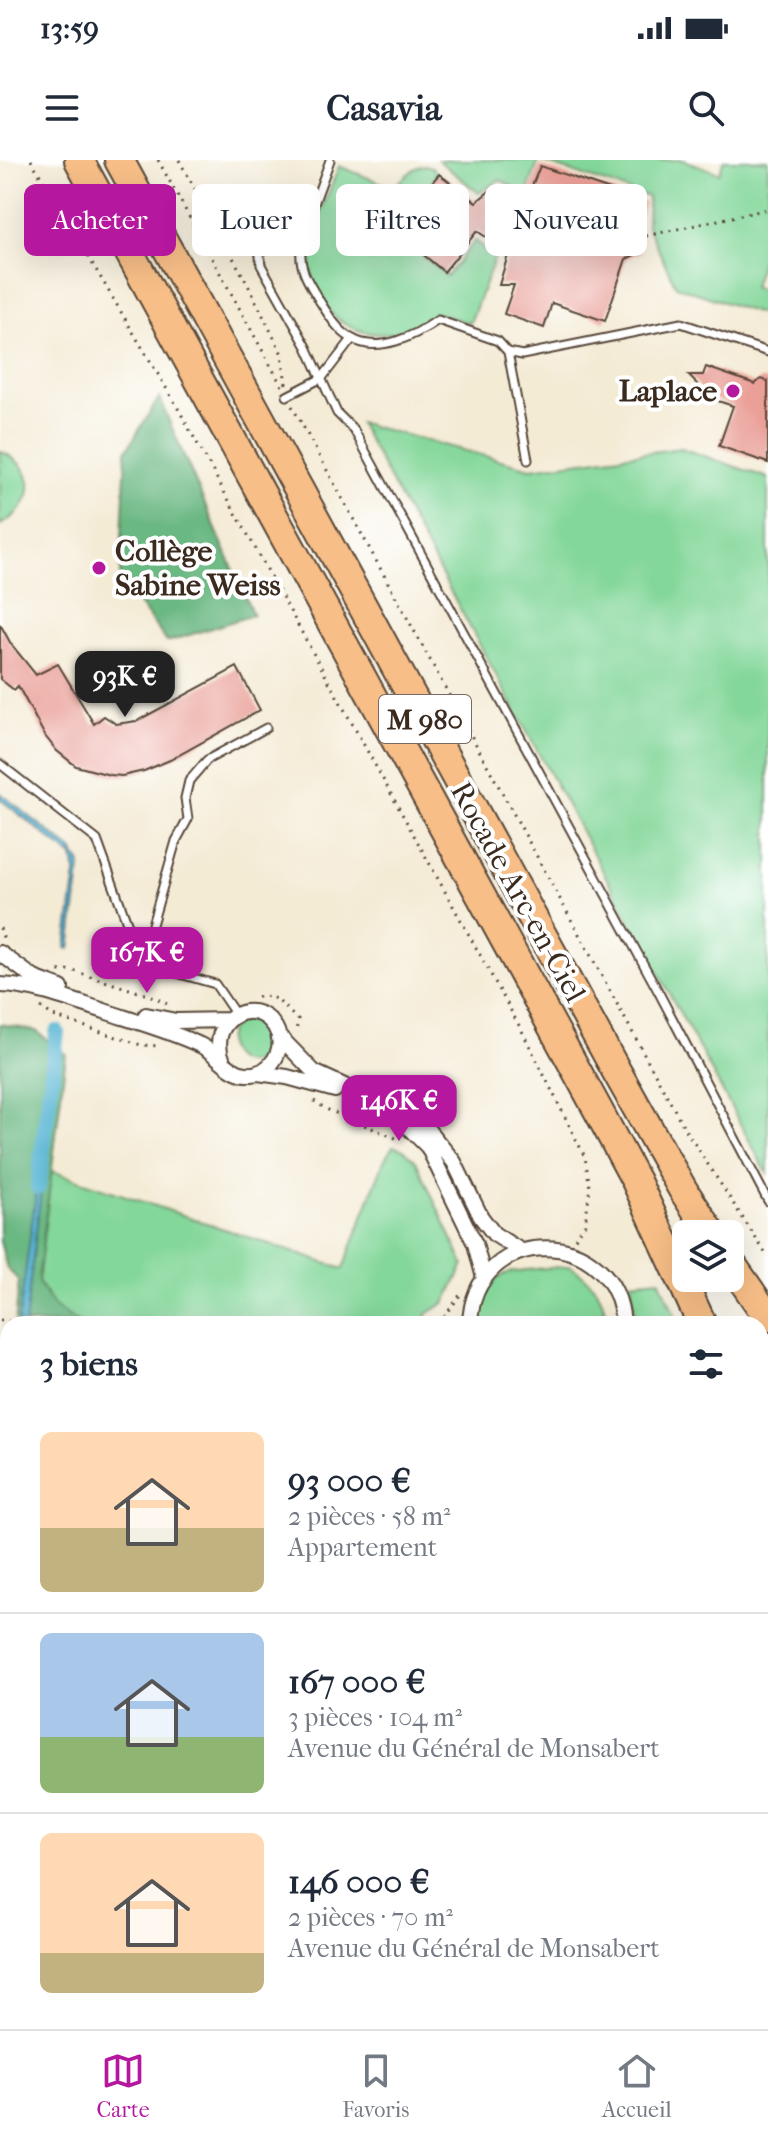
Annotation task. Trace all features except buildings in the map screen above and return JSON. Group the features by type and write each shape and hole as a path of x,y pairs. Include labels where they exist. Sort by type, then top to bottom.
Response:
{"highway":[{"name":"Rocade Arc-en-Ciel","path":"79,160 598,1110 636,1181 698,1316"},
{"name":"Rocade Arc-en-Ciel","path":"119,160 618,1074 703,1220"},
{"path":"744,1282 767,1316"}],"street":[{"path":"0,953 34,978 63,993 196,1043 238,1072 287,1077 334,1090 389,1115 418,1134 428,1147 475,1244 484,1278"},
{"path":"0,985 63,993 157,1019 199,1023 231,1012 267,1018 279,1036 314,1072 401,1112 427,1129 454,1162 481,1217 494,1234 521,1251"},
{"path":"223,1061 218,1050 218,1039 231,1012"},
{"path":"258,1073 275,1058 279,1036"},
{"path":"471,1316 475,1295 484,1278 504,1259 521,1251 544,1247 567,1250 587,1258 603,1272 615,1289 622,1316"}],"lane":[{"path":"330,160 301,248 302,273 331,320 352,339 371,343 391,342 417,335 438,320 498,341 508,352 528,460"},
{"path":"260,256 261,265 322,378 337,413 354,430 411,534 768,1201"},
{"path":"508,352 522,355 681,323 768,352"},
{"path":"287,396 322,378 352,339"},
{"path":"141,963 176,841 188,819 185,798 189,781 207,760 266,728"},
{"path":"0,764 97,840 141,963"},
{"path":"141,963 215,984 231,1012"}],"path":[{"path":"31,160 175,403 521,1029 585,1157 590,1188 585,1224 567,1250"},
{"path":"158,160 685,1129 768,1257"},
{"path":"179,160 282,354 287,396"},
{"path":"647,236 768,209"},
{"path":"52,972 71,970 154,997 173,1008"},
{"path":"231,1012 239,998 271,995 298,1019"},
{"path":"35,1002 53,1016 141,1045 169,1045"},
{"path":"310,1097 339,1115 386,1136 409,1142"},
{"path":"445,1316 463,1288"}],"green space":[{"path":"438,160 684,160 719,173 724,160 768,160 768,238 753,287 768,292 768,313 756,313 676,286 647,227 647,184 609,184 539,161 530,184 508,184 500,180 485,184 485,189 479,193"},
{"path":"425,165 432,167 438,175 430,184 396,184 400,181 415,168"},
{"path":"339,166 384,184 336,184 336,256 422,256 447,276 463,256 469,256 469,248 475,241 485,249 485,256 495,257 470,323 436,313 415,326 393,333 372,333 352,328 335,317 322,301 313,280 310,256 320,256 320,218"},
{"path":"159,398 253,615 167,642 120,578 126,451"},
{"path":"359,423 531,468 681,448 768,478 768,1175"},
{"path":"0,451 22,467 29,487 21,508 0,525"},
{"path":"248,1021 263,1027 269,1042 263,1057 248,1063 233,1057 227,1042 233,1027"},
{"path":"0,1024 36,1031 66,1054 38,1282 55,1307 68,1316 16,1316 19,1280 7,1269 0,1241"},
{"path":"393,1146 404,1150 416,1161 464,1265 446,1302 427,1316 29,1316 49,1170 343,1269 384,1161"},
{"path":"570,1266 596,1290 606,1316 481,1316 486,1295 494,1282 505,1274"},
{"path":"659,1279 675,1316 635,1316 631,1282"}],"water":[{"path":"0,793 72,850 81,864 70,949 66,948 76,873 73,857 0,799"},
{"path":"55,1031 60,1033 26,1316 19,1316 54,1063"}],"waterway":[{"path":"38,1187 57,1032"}],"place":[{"name":"Laplace","path":"733,391"},
{"name":"Collège Sabine Weiss","path":"99,568"}]}
